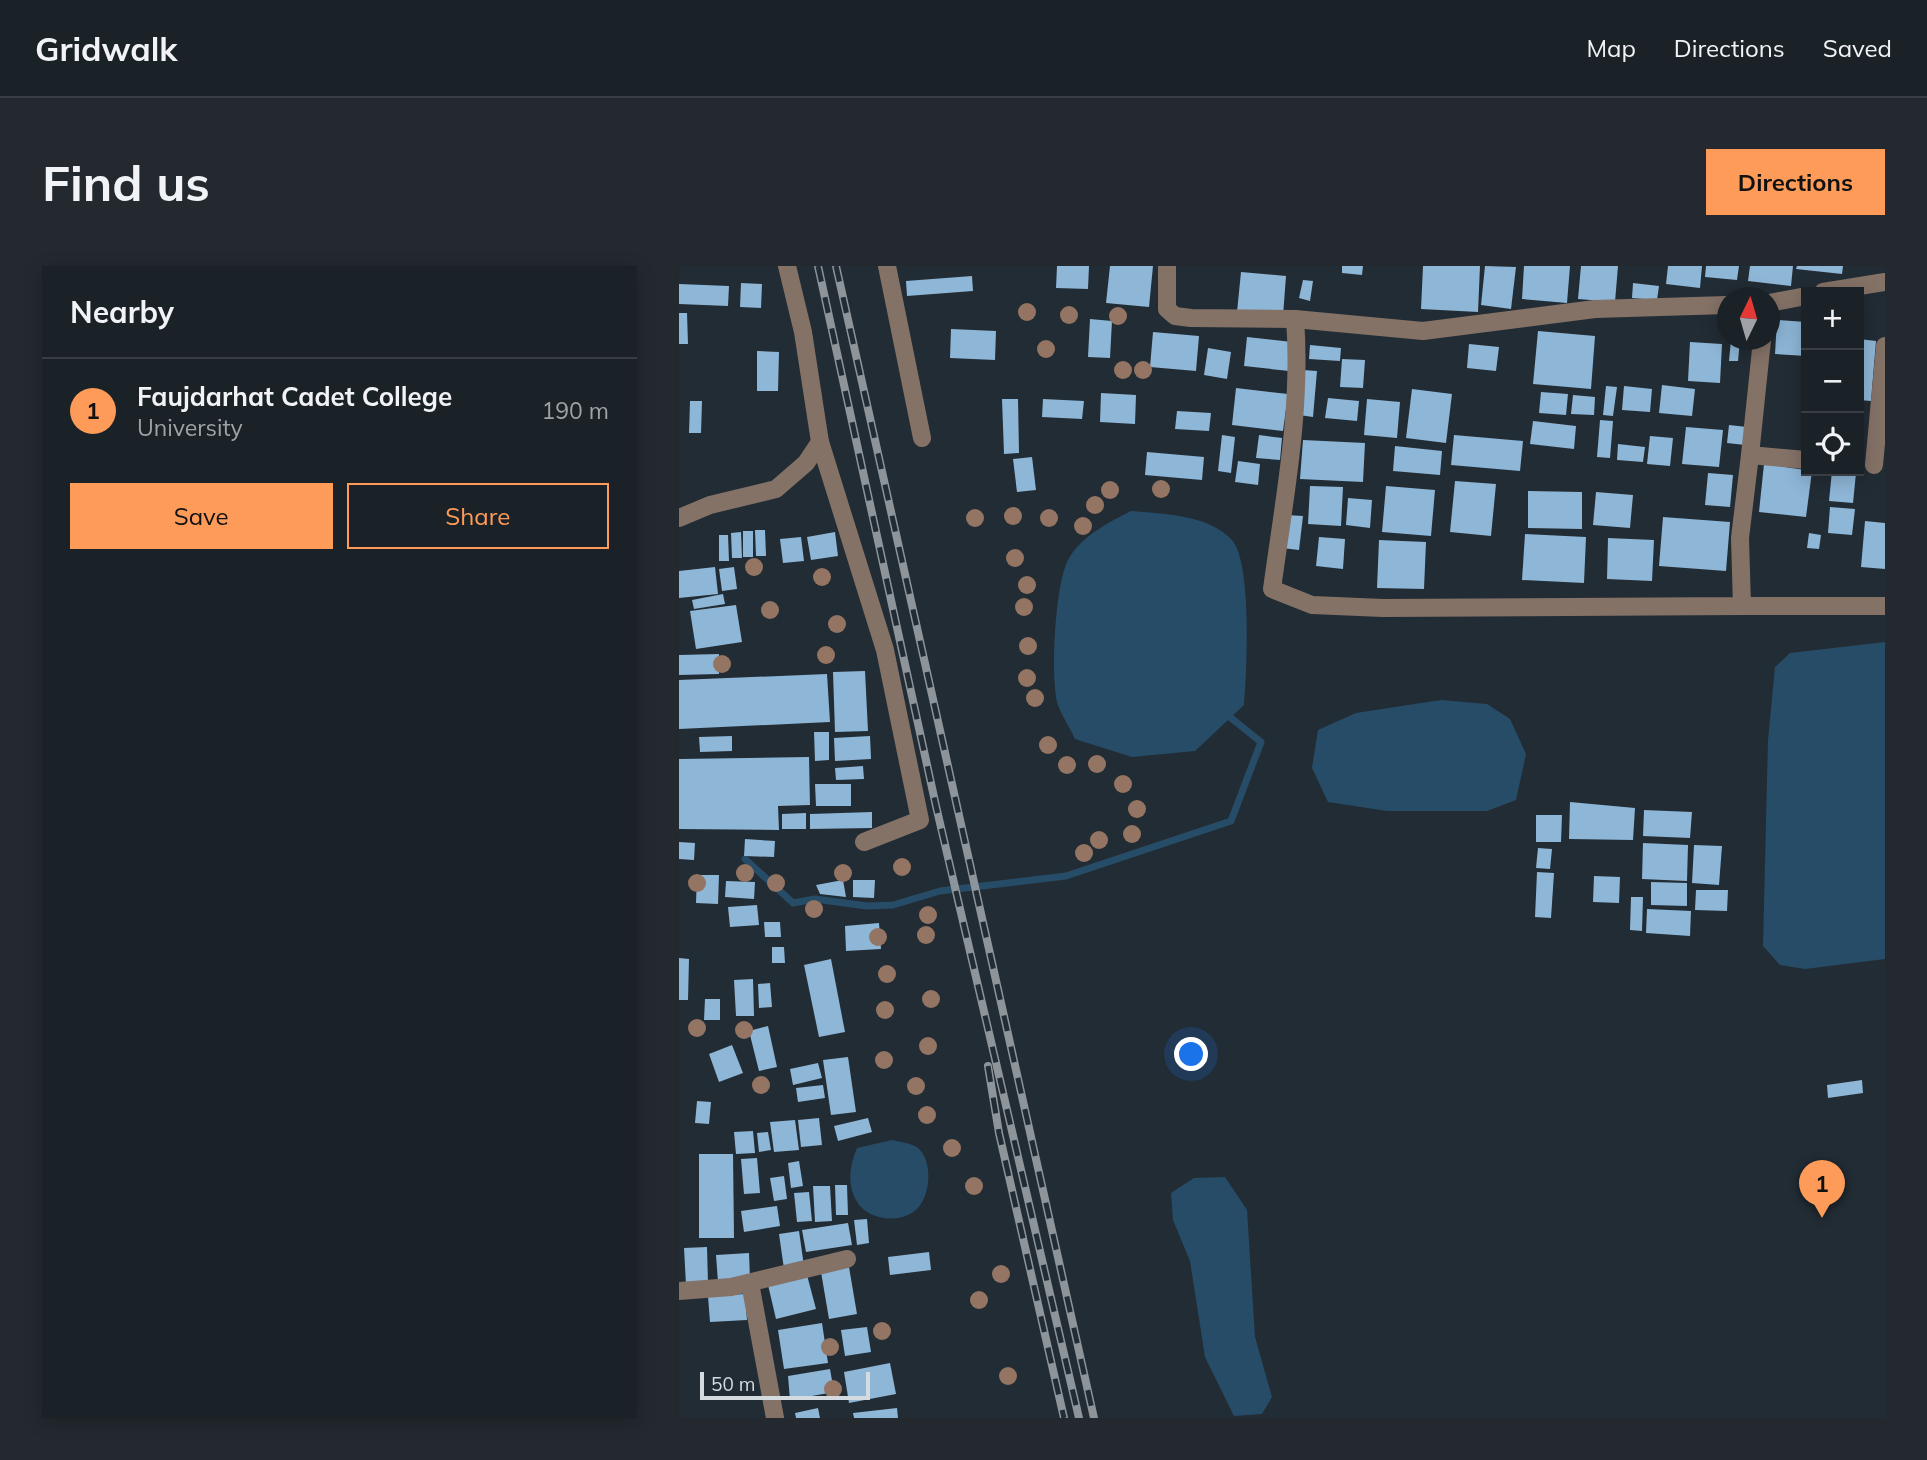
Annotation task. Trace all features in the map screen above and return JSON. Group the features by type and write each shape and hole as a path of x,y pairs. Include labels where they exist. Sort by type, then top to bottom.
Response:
{"street":[{"path":"787,266 815,398 820,442 885,650 920,820 865,842"},
{"path":"887,266 922,438"},
{"path":"1167,266 1167,309 1175,316 1295,319 1423,331 1595,309 1717,305"},
{"path":"1854,287 1885,282"},
{"path":"1780,301 1801,297"},
{"path":"1295,319 1298,360 1293,423 1272,589 1312,605 1383,608 1885,606"},
{"path":"1873,465 1885,346"},
{"path":"1742,606 1739,538 1761,350"},
{"path":"679,518 710,505 776,489 806,463 820,442"},
{"path":"1750,455 1801,460"},
{"path":"679,1291 750,1283 847,1259"},
{"path":"750,1283 775,1418"}],"water":[{"path":"1131,511 1198,520 1222,531 1232,540 1238,552 1243,571 1247,619 1244,705 1195,751 1132,757 1075,739 1058,705 1054,674 1055,632 1060,589 1068,560 1073,551 1088,537"},
{"path":"1885,642 1885,959 1805,969 1780,965 1763,946 1768,740 1775,667 1790,653"},
{"path":"1441,700 1487,704 1510,719 1526,754 1516,800 1487,811 1387,811 1328,802 1312,768 1318,730 1356,713"},
{"path":"892,1140 918,1148 926,1161 928,1178 925,1195 917,1209 902,1217 884,1218 867,1212 856,1200 851,1167 857,1148"},
{"path":"1225,1177 1247,1210 1255,1337 1272,1397 1262,1414 1234,1416 1205,1357 1190,1261 1173,1220 1171,1193 1194,1178"}],"building":[{"path":"1057,266 1089,266 1088,289 1056,288"},
{"path":"1110,266 1153,266 1149,307 1106,303"},
{"path":"1342,266 1363,266 1362,275 1342,273"},
{"path":"1423,266 1480,266 1478,312 1421,309"},
{"path":"1485,266 1516,267 1511,309 1481,305"},
{"path":"1524,266 1570,266 1567,303 1522,299"},
{"path":"1581,266 1618,266 1615,302 1578,299"},
{"path":"1668,266 1702,266 1700,288 1666,284"},
{"path":"1706,266 1739,266 1737,280 1705,277"},
{"path":"1750,266 1793,266 1791,286 1748,281"},
{"path":"1797,266 1843,266 1842,274 1796,269"},
{"path":"1241,272 1286,276 1283,316 1237,312"},
{"path":"972,276 973,291 907,296 906,281"},
{"path":"1303,280 1313,281 1310,301 1299,298"},
{"path":"741,283 762,284 761,308 740,307"},
{"path":"1633,283 1659,286 1657,300 1632,298"},
{"path":"679,284 729,286 728,306 679,304"},
{"path":"679,313 687,313 688,344 679,344"},
{"path":"1090,319 1112,321 1110,358 1088,357"},
{"path":"1780,320 1801,322 1801,356 1775,354 1775,350 1780,350"},
{"path":"951,329 996,331 995,360 950,358"},
{"path":"1538,331 1595,336 1591,389 1533,384"},
{"path":"1153,332 1199,336 1196,371 1150,367"},
{"path":"1247,337 1292,342 1289,371 1244,366"},
{"path":"1864,340 1876,341 1871,401 1864,400"},
{"path":"1690,342 1717,344 1717,350 1722,350 1720,383 1688,381"},
{"path":"1469,344 1499,347 1496,371 1467,368"},
{"path":"1310,345 1341,348 1340,361 1309,359"},
{"path":"1208,348 1231,352 1227,379 1204,375"},
{"path":"1730,350 1739,350 1738,361 1729,361"},
{"path":"757,351 779,352 778,391 757,391"},
{"path":"1342,359 1365,360 1363,388 1340,387"},
{"path":"1303,370 1317,371 1313,417 1299,415"},
{"path":"1662,385 1695,389 1692,416 1659,413"},
{"path":"1606,386 1617,387 1613,416 1603,415"},
{"path":"1624,386 1652,389 1650,412 1622,410"},
{"path":"1236,388 1288,394 1283,431 1232,425"},
{"path":"1412,389 1452,394 1446,443 1406,438"},
{"path":"1541,392 1568,394 1566,415 1539,413"},
{"path":"1101,393 1136,395 1135,424 1100,422"},
{"path":"1573,395 1595,397 1594,415 1571,414"},
{"path":"1328,398 1359,401 1357,421 1325,418"},
{"path":"1002,399 1018,399 1019,453 1004,454"},
{"path":"1043,399 1084,401 1082,419 1042,417"},
{"path":"1367,399 1400,402 1397,438 1364,435"},
{"path":"690,401 702,401 701,433 689,433"},
{"path":"1177,411 1211,413 1209,431 1175,429"},
{"path":"1600,420 1613,421 1610,458 1597,457"},
{"path":"1533,421 1576,426 1574,449 1530,444"},
{"path":"1729,425 1747,427 1745,445 1727,443"},
{"path":"1686,427 1723,430 1719,467 1682,464"},
{"path":"1222,435 1235,437 1231,473 1218,471"},
{"path":"1259,435 1282,438 1280,460 1256,458"},
{"path":"1454,435 1523,441 1520,471 1451,465"},
{"path":"1650,436 1673,438 1670,466 1647,464"},
{"path":"1303,440 1365,443 1363,482 1300,479"},
{"path":"1618,444 1645,447 1643,462 1617,460"},
{"path":"1395,446 1442,451 1440,475 1393,471"},
{"path":"1147,452 1204,457 1202,480 1145,475"},
{"path":"1032,457 1036,490 1017,492 1013,459"},
{"path":"1238,461 1260,464 1258,485 1235,482"},
{"path":"1764,464 1801,469 1801,476 1811,476 1806,517 1759,512"},
{"path":"1708,473 1733,475 1730,507 1705,505"},
{"path":"1832,476 1856,476 1853,503 1829,501"},
{"path":"1455,481 1496,484 1491,536 1450,532"},
{"path":"1310,486 1343,487 1341,526 1308,524"},
{"path":"1386,486 1435,490 1431,536 1382,532"},
{"path":"1528,491 1582,492 1582,529 1528,528"},
{"path":"1596,492 1633,495 1630,528 1593,525"},
{"path":"1348,498 1372,500 1370,528 1346,525"},
{"path":"1830,507 1855,509 1852,535 1828,533"},
{"path":"1286,515 1303,516 1299,550 1282,548"},
{"path":"1663,517 1730,522 1726,571 1659,566"},
{"path":"1865,521 1885,523 1885,569 1861,567"},
{"path":"755,530 765,530 766,556 756,556"},
{"path":"743,531 753,531 753,557 743,557"},
{"path":"741,532 742,558 732,558 731,533"},
{"path":"835,532 838,556 811,560 807,537"},
{"path":"1809,533 1821,535 1819,549 1807,548"},
{"path":"1525,534 1586,537 1584,583 1522,580"},
{"path":"719,535 728,535 729,561 719,561"},
{"path":"801,537 804,561 783,563 780,539"},
{"path":"1319,537 1345,539 1343,569 1316,566"},
{"path":"1608,538 1654,540 1652,581 1607,579"},
{"path":"1379,540 1426,542 1424,589 1377,588"},
{"path":"715,567 718,594 679,598 679,571"},
{"path":"734,567 737,589 722,591 719,569"},
{"path":"723,594 725,604 694,609 692,600"},
{"path":"736,605 742,642 696,649 690,611"},
{"path":"719,654 719,674 679,675 679,655"},
{"path":"865,671 868,731 835,732 833,672"},
{"path":"827,674 830,722 679,729 679,680"},
{"path":"814,732 829,732 829,760 815,761"},
{"path":"732,736 732,751 700,752 699,737"},
{"path":"870,736 871,759 835,761 834,738"},
{"path":"809,757 810,805 778,806 779,830 679,829 679,759"},
{"path":"863,766 864,779 836,780 835,768"},
{"path":"815,784 851,784 851,806 816,806"},
{"path":"1570,802 1635,808 1633,840 1569,839"},
{"path":"1644,810 1692,812 1690,838 1643,836"},
{"path":"872,812 872,828 810,829 810,814"},
{"path":"806,813 806,829 782,829 782,814"},
{"path":"1536,815 1562,815 1561,842 1536,842"},
{"path":"745,839 775,841 774,857 744,856"},
{"path":"679,842 695,843 694,860 679,859"},
{"path":"1643,843 1688,845 1687,881 1642,879"},
{"path":"1694,845 1722,846 1719,885 1692,883"},
{"path":"1538,848 1552,849 1550,869 1536,868"},
{"path":"1537,872 1554,873 1551,918 1535,917"},
{"path":"697,875 719,875 718,904 696,903"},
{"path":"1594,876 1620,877 1619,903 1593,902"},
{"path":"843,880 846,897 820,894 816,885"},
{"path":"853,880 875,880 874,898 853,897"},
{"path":"726,881 755,882 754,899 725,897"},
{"path":"1651,882 1687,883 1687,906 1651,905"},
{"path":"1696,890 1728,890 1727,911 1695,910"},
{"path":"1631,897 1643,897 1642,931 1630,930"},
{"path":"757,905 759,925 730,927 728,907"},
{"path":"1647,909 1691,911 1690,936 1646,933"},
{"path":"764,922 780,922 781,937 765,937"},
{"path":"879,923 881,949 846,951 845,926"},
{"path":"772,947 784,947 785,963 772,963"},
{"path":"679,958 689,959 688,1000 679,1000"},
{"path":"831,959 845,1032 819,1037 804,965"},
{"path":"753,979 754,1016 736,1016 734,980"},
{"path":"770,983 772,1007 759,1008 758,984"},
{"path":"705,999 720,999 720,1020 704,1020"},
{"path":"768,1026 777,1067 759,1071 749,1031"},
{"path":"732,1045 743,1073 719,1082 709,1054"},
{"path":"848,1057 856,1112 831,1115 823,1060"},
{"path":"818,1063 822,1078 793,1085 790,1069"},
{"path":"1862,1080 1863,1093 1828,1098 1827,1085"},
{"path":"823,1085 825,1098 798,1102 796,1088"},
{"path":"697,1101 711,1102 709,1124 695,1123"},
{"path":"819,1118 822,1145 801,1147 798,1120"},
{"path":"868,1118 872,1132 838,1141 834,1126"},
{"path":"795,1120 799,1150 774,1152 770,1122"},
{"path":"753,1131 755,1153 736,1154 734,1132"},
{"path":"768,1132 771,1150 759,1152 757,1133"},
{"path":"699,1154 733,1154 734,1238 699,1238"},
{"path":"757,1158 760,1193 744,1194 741,1159"},
{"path":"799,1161 803,1186 791,1188 788,1163"},
{"path":"784,1176 787,1199 774,1201 770,1178"},
{"path":"835,1185 847,1185 848,1215 836,1215"},
{"path":"813,1186 830,1186 832,1221 815,1222"},
{"path":"809,1192 812,1221 797,1222 794,1193"},
{"path":"777,1206 780,1226 744,1232 741,1211"},
{"path":"867,1219 869,1243 857,1245 854,1220"},
{"path":"848,1223 852,1245 806,1252 802,1230"},
{"path":"799,1231 804,1266 784,1269 779,1234"},
{"path":"707,1247 708,1283 686,1285 684,1248"},
{"path":"929,1252 931,1270 890,1275 888,1257"},
{"path":"749,1253 750,1280 718,1282 716,1255"},
{"path":"849,1267 857,1314 829,1319 821,1272"},
{"path":"807,1275 816,1309 776,1319 768,1285"},
{"path":"745,1294 747,1320 710,1322 708,1296"},
{"path":"822,1323 828,1363 784,1369 778,1330"},
{"path":"867,1327 871,1352 845,1356 841,1330"},
{"path":"890,1363 896,1394 849,1403 844,1372"},
{"path":"830,1369 834,1392 790,1400 788,1376"},
{"path":"818,1408 820,1418 796,1418 795,1413"},
{"path":"897,1408 898,1418 854,1418 853,1413"}],"waterway":[{"path":"745,859 793,903 815,899 867,906 893,905 940,891 1066,876 1231,821 1261,742 1231,718"}],"railway":[{"path":"818,266 936,806 1079,1418"},
{"path":"836,266 1094,1418"},
{"path":"988,1066 999,1133 1064,1418"}],"place":[{"name":"Faujdarhat Cadet College","path":"1822,1218"}]}
